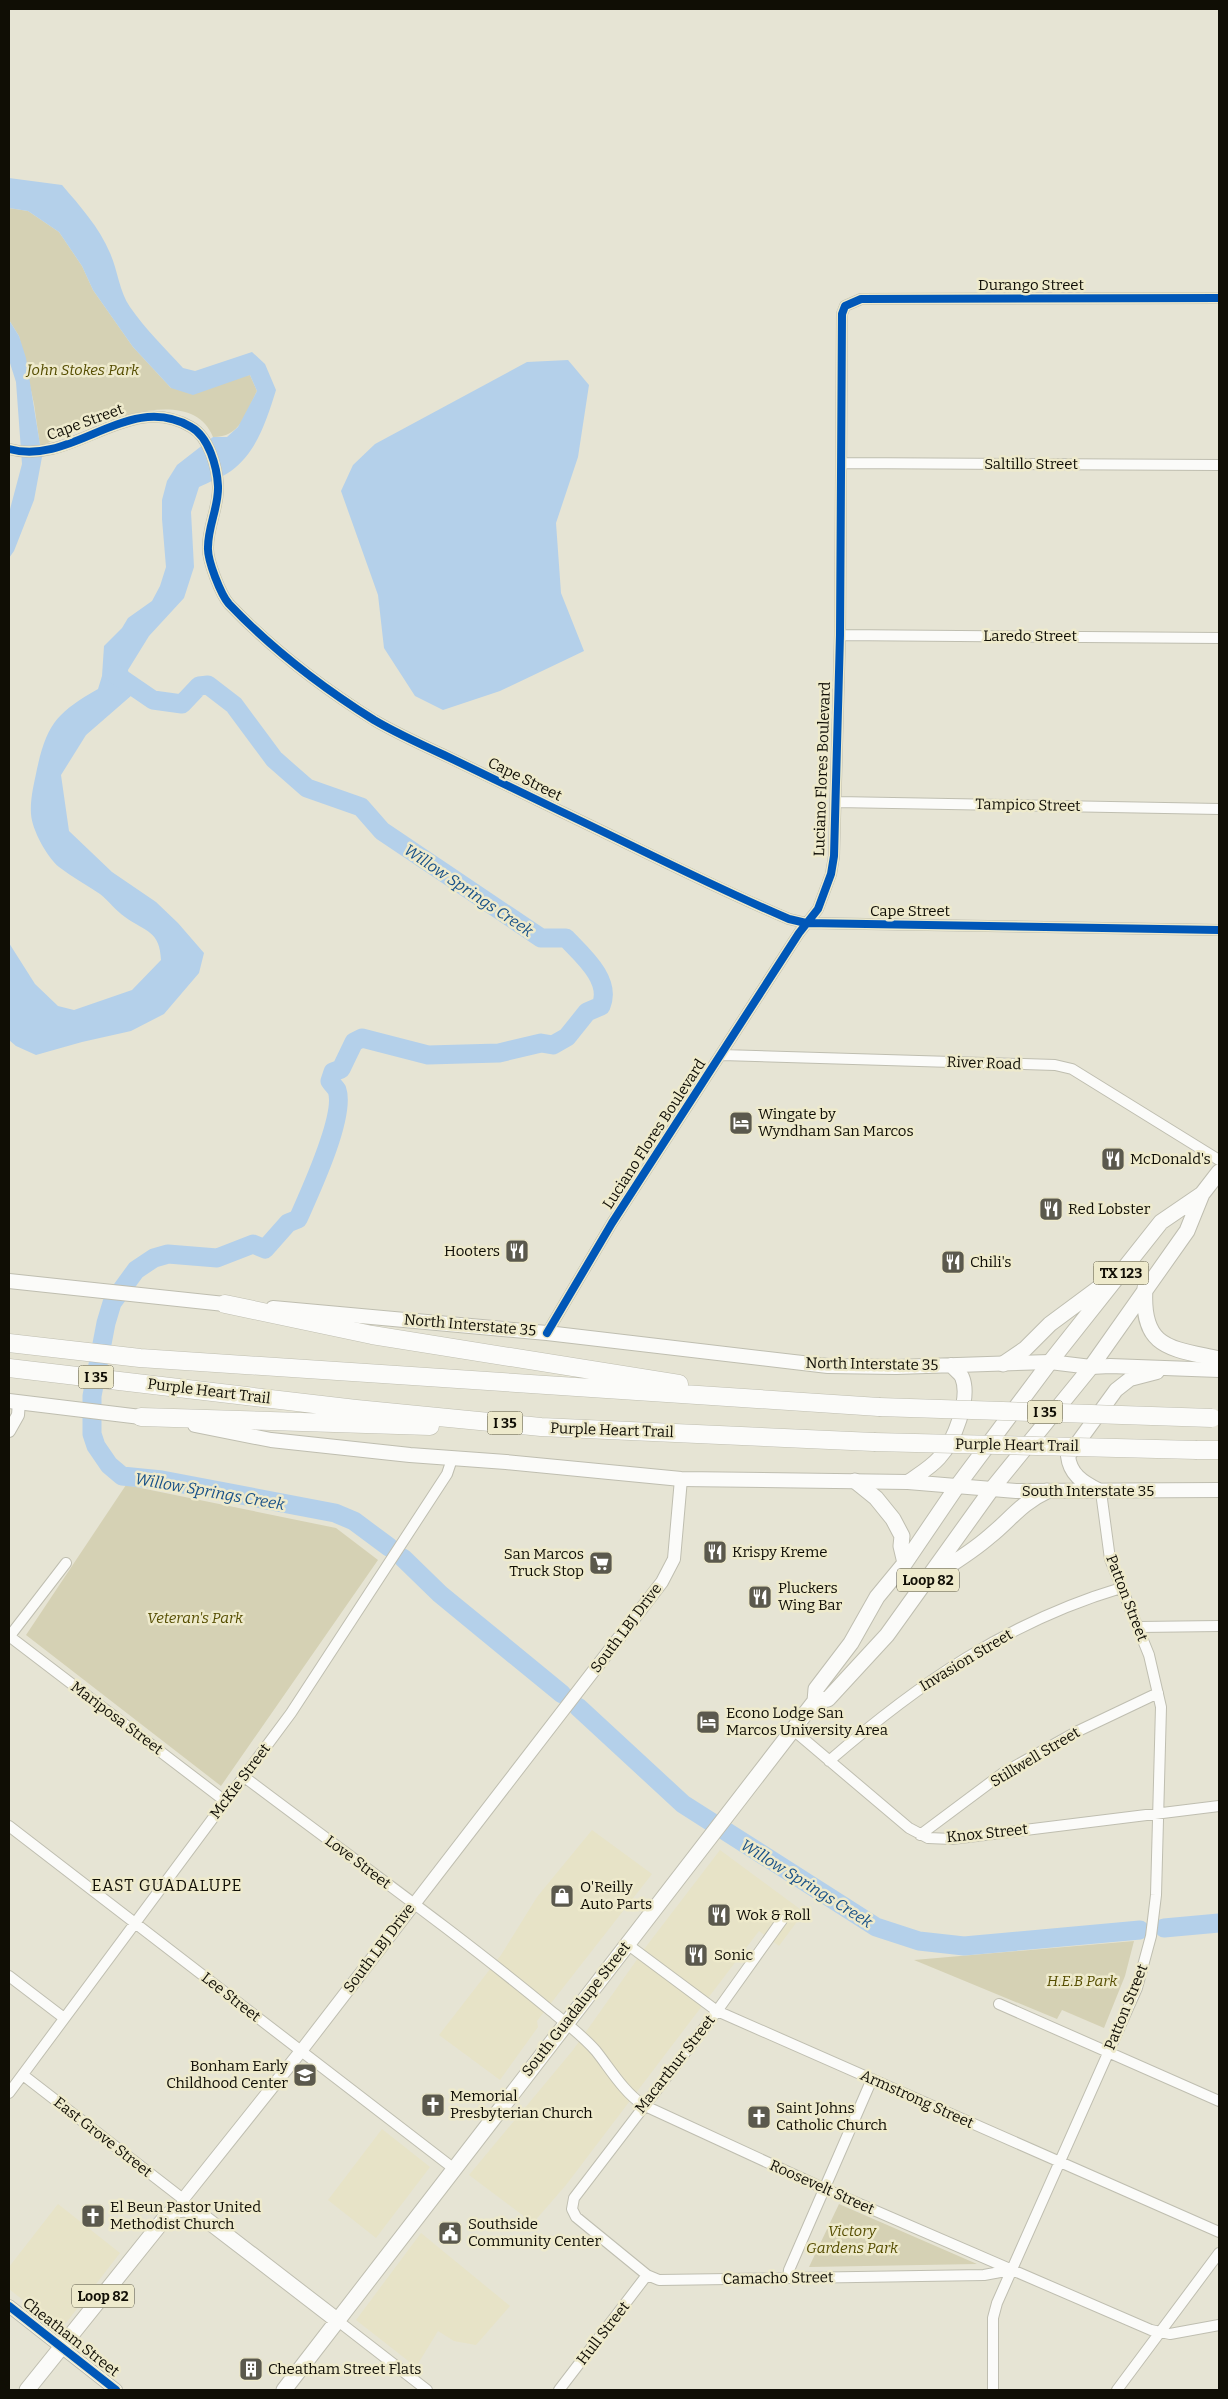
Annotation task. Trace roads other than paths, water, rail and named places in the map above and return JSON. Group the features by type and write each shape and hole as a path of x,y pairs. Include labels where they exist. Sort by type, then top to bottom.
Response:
{"highway":[{"path":"225,1304 372,1336 793,1402"},
{"name":"Purple Heart Trail","path":"9,1343 140,1358 793,1402 878,1407 1216,1418"},
{"name":"Purple Heart Trail","path":"9,1368 356,1409 524,1425 874,1442 1219,1450"},
{"path":"138,1417 400,1426 524,1425"}],"main road":[{"name":"South Guadalupe Street","path":"815,1701 828,1699 887,1635 931,1577 991,1490 1091,1367 1145,1288 1188,1231 1202,1194 1219,1172"},
{"name":"South Guadalupe Street","path":"284,2390 731,1807 815,1701 816,1689 851,1643 877,1597 905,1563 958,1485 1050,1362 1161,1222 1202,1194"},
{"path":"1003,1364 1025,1349 1050,1324 1124,1270"},
{"name":"North Interstate 35","path":"9,1281 225,1304 547,1333 828,1366 1050,1362"},
{"path":"1145,1288 1144,1310 1148,1329 1163,1344 1180,1351 1219,1359"},
{"path":"1050,1362 1091,1367 1219,1370"},
{"path":"908,1482 941,1456 960,1423 964,1391 962,1377 951,1365"},
{"path":"1101,1492 1084,1483 1075,1475 1069,1465 1068,1456 1116,1390 1130,1379 1172,1368"},
{"path":"14,1401 138,1417 229,1431 270,1440 452,1459 681,1479 908,1482 958,1485"},
{"path":"854,1481 876,1498 893,1519 902,1536 901,1546 905,1563"},
{"name":"South Interstate 35","path":"958,1485 991,1490 1101,1492 1219,1490"},
{"path":"931,1577 967,1555 1022,1505 1047,1491"},
{"name":"East Grove Street","path":"184,2204 338,2321"},
{"name":"South LBJ Drive","path":"27,2390 164,2218 184,2204"}],"street":[{"name":"Durango Street","path":"845,306 860,299 1219,298"},
{"name":"Luciano Flores Boulevard","path":"547,1333 612,1223 722,1056 806,923 818,909 831,874 837,802 842,462 842,314 845,306"},
{"name":"Cape Street","path":"13,451 46,452 57,450 114,424 137,418 159,417 178,420 194,428 204,439 213,463 218,486 207,550 227,602 265,638 321,684 397,732 756,905 806,923 1219,930"},
{"name":"Saltillo Street","path":"842,462 1219,465"},
{"name":"Laredo Street","path":"840,635 1219,638"},
{"name":"Tampico Street","path":"837,802 1219,809"},
{"name":"River Road","path":"722,1056 1054,1065 1072,1069 1219,1160"},
{"path":"9,1431 18,1415 14,1401"},
{"name":"McKie Street","path":"9,2092 291,1713 448,1474 452,1459"},
{"name":"South LBJ Drive","path":"184,2204 668,1573 674,1559 681,1479"},
{"name":"Patton Street","path":"993,2390 993,2318 996,2303 1137,1988 1151,1936 1156,1895 1160,1707 1152,1664 1140,1627 1121,1588 1110,1559 1101,1492"},
{"path":"9,1636 66,1563"},
{"name":"Invasion Street","path":"829,1760 904,1699 995,1640 1046,1614 1081,1600 1121,1588"},
{"path":"1140,1627 1219,1626"},
{"name":"Mariposa Street","path":"9,1636 225,1800"},
{"name":"Stillwell Street","path":"920,1835 1003,1773 1076,1732 1158,1693"},
{"name":"Knox Street","path":"792,1730 897,1820 920,1835 952,1839 1158,1812 1219,1806"},
{"name":"Love Street","path":"243,1776 491,1962 566,2023"},
{"name":"Lee Street","path":"9,1826 453,2168"},
{"name":"Macarthur Street","path":"572,2209 574,2198 643,2105 717,2011 782,1920"},
{"name":"Armstrong Street","path":"627,1944 717,2011 1219,2232"},
{"path":"9,1976 64,2018"},
{"path":"999,2004 1219,2102"},
{"name":"Roosevelt Street","path":"566,2023 595,2050 623,2088 643,2105 825,2189 1161,2333"},
{"name":"East Grove Street","path":"23,2075 184,2204"},
{"path":"788,2278 789,2270 872,2079"},
{"name":"Camacho Street","path":"572,2209 583,2223 647,2275 659,2280 995,2275 1011,2270"},
{"path":"1117,2390 1219,2253"},
{"name":"Hull Street","path":"559,2390 647,2275"},
{"name":"Cheatham Street","path":"9,2306 116,2390"},
{"path":"338,2321 427,2390"},
{"path":"1161,2333 1219,2326"}],"water":[{"path":"9,178 62,185 89,217 106,243 126,301 149,331 183,368 195,371 252,352 265,364 276,390 265,423 248,454 231,471 199,487 191,512 194,567 184,598 149,636 128,670 132,695 86,735 61,775 69,831 112,872 156,902 178,923 204,953 199,973 164,1014 131,1031 36,1055 16,1046 9,1040 9,943 35,984 58,1006 74,1010 132,990 161,960 158,943 150,933 122,915 100,894 54,863 41,843 34,828 31,808 32,792 45,740 56,720 64,712 98,689 102,676 104,646 122,628 128,618 152,601 160,586 166,567 162,500 167,481 177,465 213,437 227,437 238,427 257,391 250,375 193,395 171,388 133,347 93,290 82,266 59,232 28,211 9,208"},
{"path":"9,320 19,336 26,358 42,457 34,500 14,551 9,558 9,513 22,464 16,382 9,360"},
{"path":"568,360 589,385 578,457 556,523 561,593 584,651 500,691 443,710 415,696 384,648 378,595 341,491 353,465 375,444 527,362"}],"waterway":[{"name":"Willow Springs Creek","path":"115,674 153,700 182,704 199,686 208,685 234,705 274,759 307,788 361,807 382,831 541,938 566,938 594,969 602,987 601,1006 587,1012 567,1037 553,1045 541,1043 499,1053 428,1055 362,1038 354,1042 341,1069 333,1072 330,1081 337,1090 338,1102 332,1136 298,1219 288,1223 265,1249 253,1244 217,1258 168,1254 154,1258 136,1270 112,1303 106,1323 92,1396 92,1434 96,1446 109,1465 122,1476 162,1480 335,1513 354,1521 389,1547"},
{"name":"Willow Springs Creek","path":"403,1558 440,1594 562,1694"},
{"name":"Willow Springs Creek","path":"578,1707 683,1804 876,1927 919,1941 964,1946 1140,1930"},
{"name":"Willow Springs Creek","path":"1164,1928 1219,1923"}],"place":[{"name":"Wingate by Wyndham San Marcos","path":"741,1123"},
{"name":"McDonald's","path":"1113,1159"},
{"name":"Red Lobster","path":"1051,1209"},
{"name":"Hooters","path":"517,1251"},
{"name":"Chili's","path":"953,1262"},
{"name":"Krispy Kreme","path":"715,1552"},
{"name":"San Marcos Truck Stop","path":"601,1563"},
{"name":"Pluckers Wing Bar","path":"760,1597"},
{"name":"Econo Lodge San Marcos University Area","path":"708,1722"},
{"name":"O'Reilly Auto Parts","path":"562,1896"},
{"name":"Wok & Roll","path":"719,1915"},
{"name":"Sonic","path":"696,1955"},
{"name":"Bonham Early Childhood Center","path":"305,2075"},
{"name":"Memorial Presbyterian Church","path":"433,2105"},
{"name":"Saint Johns Catholic Church","path":"759,2117"},
{"name":"El Beun Pastor United Methodist Church","path":"93,2216"},
{"name":"Southside Community Center","path":"450,2233"},
{"name":"Cheatham Street Flats","path":"251,2369"}],"district":[{"name":"EAST GUADALUPE","path":"167,1885"}],"park label":[{"name":"John Stokes Park","path":"83,370"},
{"name":"Veteran's Park","path":"195,1618"},
{"name":"H.E.B Park","path":"1082,1981"},
{"name":"Victory Gardens Park","path":"852,2240"}]}
